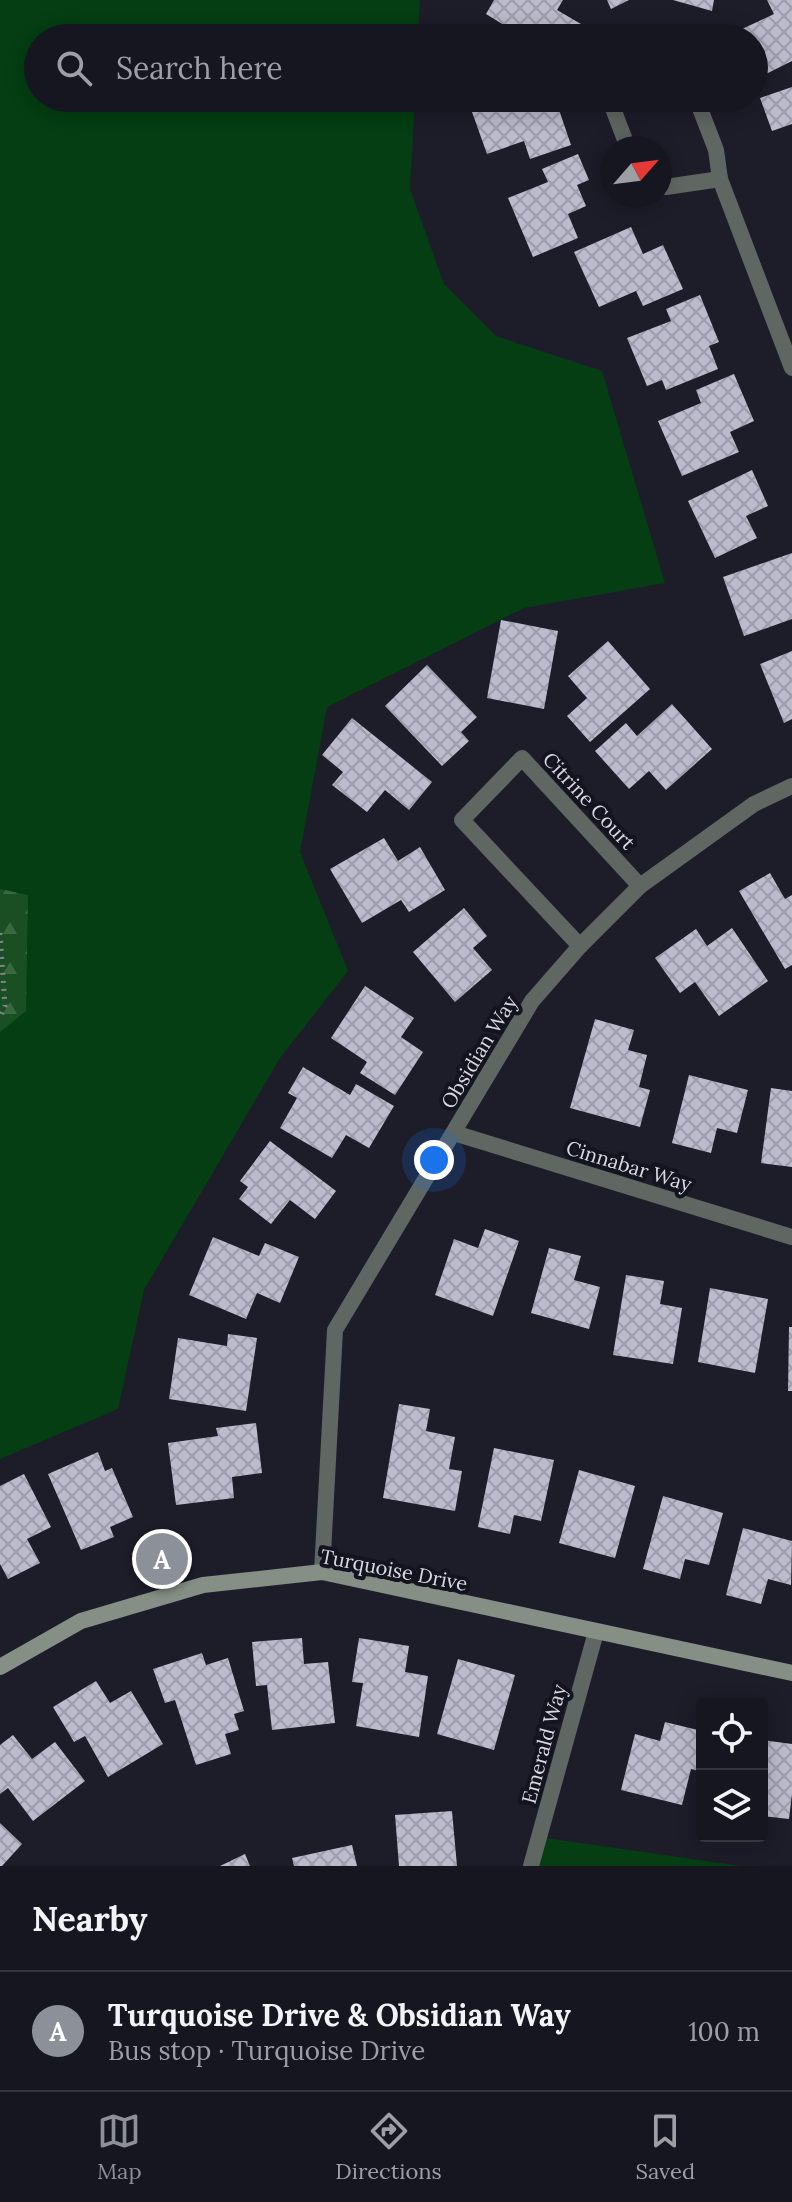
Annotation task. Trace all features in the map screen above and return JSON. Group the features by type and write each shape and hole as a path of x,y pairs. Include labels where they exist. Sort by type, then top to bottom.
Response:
{"street":[{"path":"614,112 623,136"},
{"path":"701,112 716,150 720,179 792,368"},
{"path":"672,186 720,179"},
{"name":"Citrine Court","path":"580,946 462,820 522,758 640,886"},
{"name":"Obsidian Way","path":"322,1572 335,1330 532,1001 580,946 640,886 754,804 792,786"},
{"name":"Cinnabar Way","path":"454,1133 792,1237"},
{"name":"Turquoise Drive","path":"0,1667 81,1621 203,1585 322,1572 792,1673"},
{"name":"Emerald Way","path":"531,1866 596,1632"}],"path":[{"path":"0,933 5,1006 0,1018"}],"green space":[{"path":"0,0 420,0 419,24 24,24 24,112 414,112 410,189 444,284 496,336 602,371 665,583 524,608 327,707 300,852 348,971 280,1058 144,1290 118,1409 0,1459"},
{"path":"0,889 28,895 26,1011 0,1032"},
{"path":"539,1837 741,1866 531,1866"}],"building":[{"path":"494,0 563,0 557,10 581,24 502,24 486,14"},
{"path":"607,0 629,0 611,9"},
{"path":"673,0 714,0 712,11"},
{"path":"767,0 792,0 792,61 768,73 768,24 753,24 774,14"},
{"path":"792,87 792,124 772,131 765,112 768,112 768,95"},
{"path":"472,112 560,112 571,145 530,159 524,141 487,154"},
{"path":"578,154 589,180 577,185 586,206 568,214 578,238 533,257 508,198 548,182 542,169"},
{"path":"631,227 643,254 663,245 683,289 643,306 636,291 599,307 574,252"},
{"path":"700,295 719,342 709,346 718,369 666,390 662,380 647,386 627,338 671,321 666,309"},
{"path":"734,374 754,421 730,432 739,452 682,476 658,421 701,403 696,390"},
{"path":"752,470 768,506 746,516 757,538 715,558 688,501"},
{"path":"792,553 792,619 744,636 723,577"},
{"path":"501,620 558,631 544,709 487,698"},
{"path":"608,641 650,689 590,742 567,716 587,698 568,676"},
{"path":"792,651 792,719 784,723 760,664"},
{"path":"427,665 477,717 461,732 469,741 442,766 385,706"},
{"path":"672,704 712,749 666,790 649,771 629,789 595,751 626,723 637,736"},
{"path":"352,718 432,782 409,810 385,790 367,812 332,785 343,772 322,755"},
{"path":"384,838 398,861 420,847 445,890 409,912 401,900 362,923 330,869"},
{"path":"770,873 785,899 792,895 792,965 785,969 739,891"},
{"path":"464,908 487,936 473,948 492,970 455,1002 413,952"},
{"path":"732,928 768,981 719,1016 695,982 680,993 655,958 696,929 707,946"},
{"path":"365,986 414,1018 401,1037 423,1052 395,1095 360,1073 367,1062 331,1038"},
{"path":"595,1019 634,1030 628,1050 647,1055 639,1087 650,1090 640,1127 570,1108"},
{"path":"303,1067 350,1095 356,1084 394,1106 369,1148 346,1135 332,1158 280,1128 297,1098 288,1093"},
{"path":"689,1075 748,1090 737,1133 717,1128 711,1153 672,1143"},
{"path":"771,1088 792,1091 792,1167 761,1163"},
{"path":"270,1141 336,1191 315,1219 290,1200 271,1224 239,1199 248,1187 240,1181"},
{"path":"485,1229 519,1241 493,1316 435,1295 454,1239 478,1248"},
{"path":"213,1237 259,1256 265,1243 299,1257 280,1303 257,1293 246,1319 189,1295"},
{"path":"549,1248 581,1256 574,1280 600,1287 589,1329 531,1313"},
{"path":"626,1275 664,1281 660,1304 682,1308 673,1364 613,1355"},
{"path":"710,1288 768,1299 755,1373 698,1362"},
{"path":"789,1327 792,1327 792,1391 788,1391"},
{"path":"228,1334 257,1338 246,1411 169,1399 178,1338 227,1346"},
{"path":"399,1404 430,1409 426,1431 455,1437 449,1469 462,1471 455,1511 383,1498"},
{"path":"256,1423 262,1473 232,1477 234,1498 176,1505 168,1443 218,1436 216,1428"},
{"path":"494,1448 554,1460 541,1521 514,1515 510,1534 478,1527"},
{"path":"98,1452 105,1471 112,1468 133,1517 110,1527 114,1537 81,1550 48,1474"},
{"path":"579,1470 635,1486 615,1558 559,1543"},
{"path":"24,1474 51,1527 27,1539 40,1563 8,1579 0,1564 0,1486"},
{"path":"663,1496 723,1513 709,1565 685,1559 680,1579 643,1569"},
{"path":"743,1528 792,1541 791,1585 768,1579 761,1604 726,1595"},
{"path":"302,1638 304,1664 328,1662 335,1723 272,1730 267,1685 256,1686 252,1642"},
{"path":"359,1638 409,1646 405,1672 428,1676 419,1737 356,1726 363,1683 352,1682"},
{"path":"202,1653 206,1665 228,1658 244,1711 234,1714 239,1730 225,1734 231,1754 196,1765 175,1700 165,1703 153,1669"},
{"path":"458,1659 515,1675 494,1750 437,1734"},
{"path":"96,1681 110,1703 131,1691 163,1744 108,1777 85,1736 74,1742 53,1707"},
{"path":"665,1722 696,1730 696,1770 691,1769 682,1805 621,1790 635,1734 660,1741"},
{"path":"13,1735 32,1759 55,1742 85,1781 33,1821 8,1788 0,1794 0,1745"},
{"path":"768,1741 792,1744 789,1819 768,1817"},
{"path":"452,1811 457,1866 399,1866 395,1815"},
{"path":"0,1823 22,1844 2,1866 0,1866"},
{"path":"352,1845 357,1866 294,1866 292,1858"},
{"path":"245,1854 250,1866 220,1866"}],"place":[{"name":"Turquoise Drive & Obsidian Way","path":"162,1559"}]}
